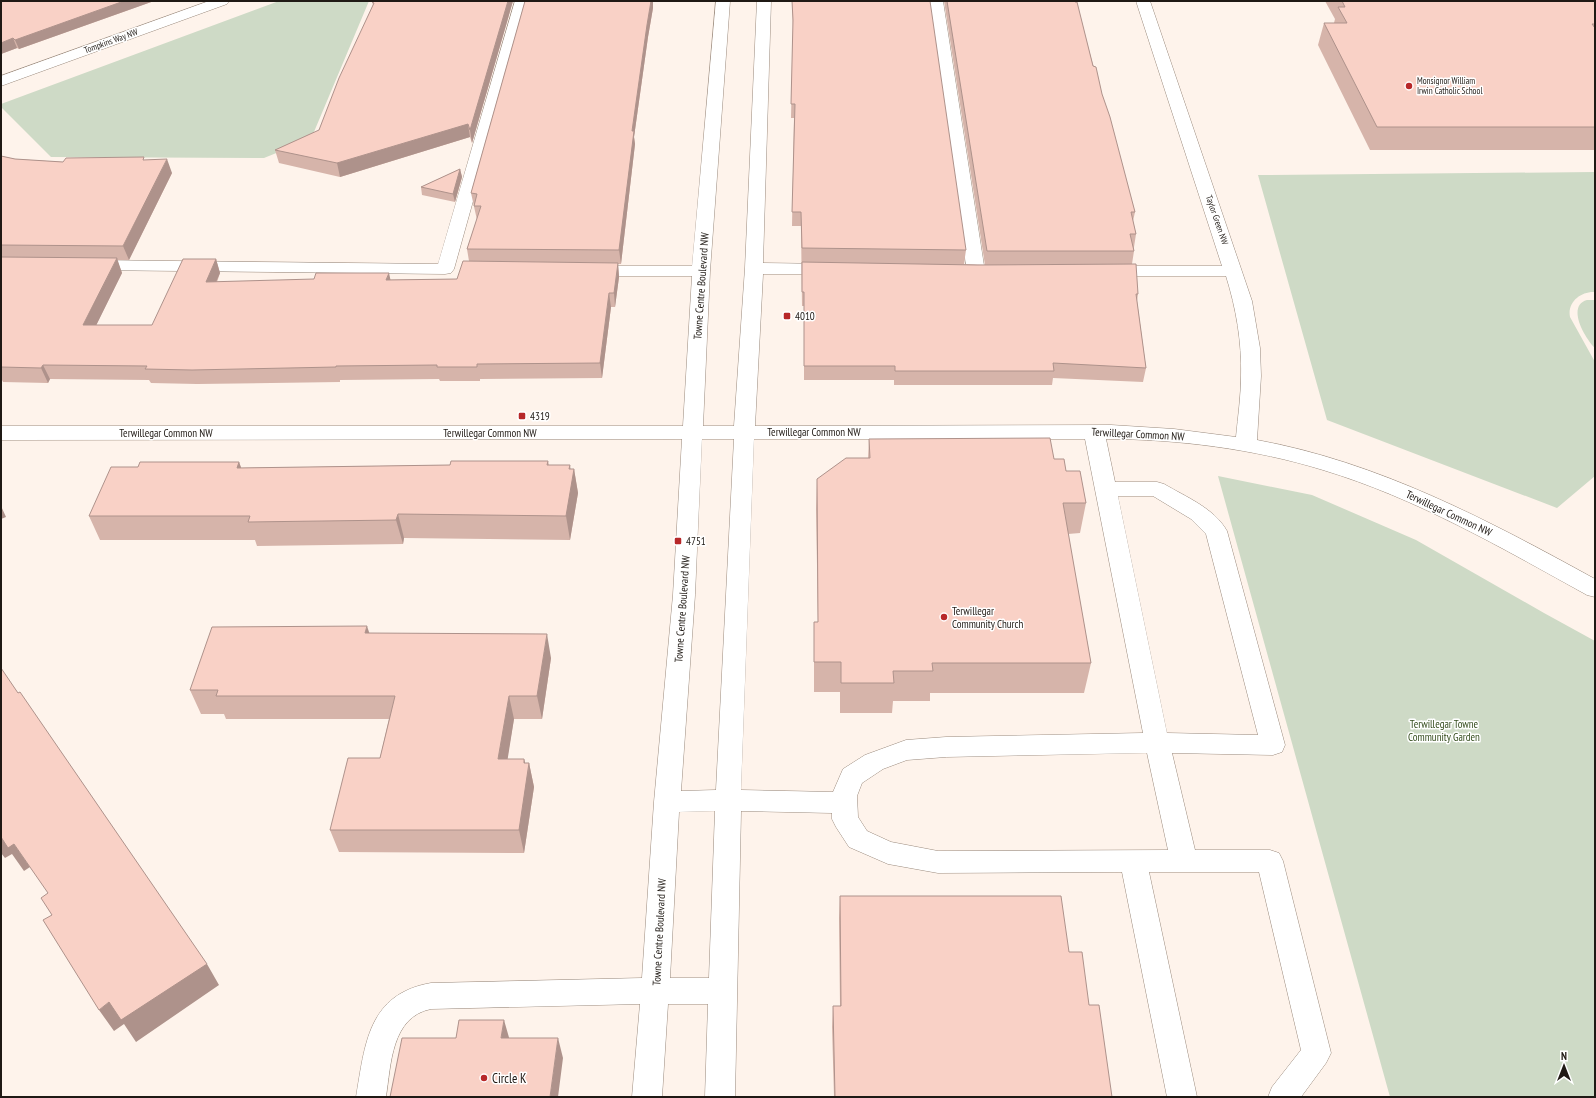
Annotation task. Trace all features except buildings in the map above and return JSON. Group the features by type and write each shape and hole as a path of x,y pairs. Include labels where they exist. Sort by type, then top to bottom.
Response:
{"street":[{"name":"Tompkins Way NW","path":"1,81 222,1"},
{"path":"72,265 453,269 522,1"},
{"name":"Towne Centre Boulevard NW","path":"647,1097 667,802 684,595 701,271 723,1"},
{"path":"720,1097 728,800 744,433 754,268 764,1"},
{"path":"936,1 976,272"},
{"name":"Taylor Green NW","path":"1143,1 1243,301 1250,348 1251,376 1246,446"},
{"path":"754,268 849,270"},
{"path":"572,270 701,271"},
{"path":"1093,271 1234,271"},
{"path":"1094,432 1157,743 1184,861"},
{"name":"Terwillegar Common NW","path":"1,433 1094,432 1162,434 1207,439 1246,446 1329,465 1360,475 1408,493 1480,527 1595,590"},
{"path":"1106,489 1157,489 1199,514 1216,532 1274,745 1157,743 946,746 906,750 874,762 852,776 844,796 845,819 858,839 888,853 938,862 1270,861 1316,1053 1283,1097"},
{"path":"667,802 728,800 844,804"},
{"path":"1133,861 1182,1097"},
{"path":"371,1097 381,1038 389,1023 400,1010 413,1001 431,996 655,990 723,991"}],"green space":[{"path":"279,1 369,1 311,139 264,158 51,157 1,107 1,104"},
{"path":"1595,172 1595,292 1585,293 1576,298 1571,307 1570,317 1595,362 1595,476 1557,508 1327,420 1258,175"},
{"path":"1587,300 1595,300 1595,348 1579,322 1578,309 1581,303"},
{"name":"Terwillegar Towne Community Garden","path":"1218,476 1312,495 1416,540 1595,641 1595,1097 1390,1097"}],"place":[{"name":"Monsignor William Irwin Catholic School","path":"1409,86"},
{"name":"4010","path":"787,316"},
{"name":"4319","path":"522,416"},
{"name":"4751","path":"678,541"},
{"name":"Terwillegar Community Church","path":"944,617"},
{"name":"Circle K","path":"484,1078"}]}
